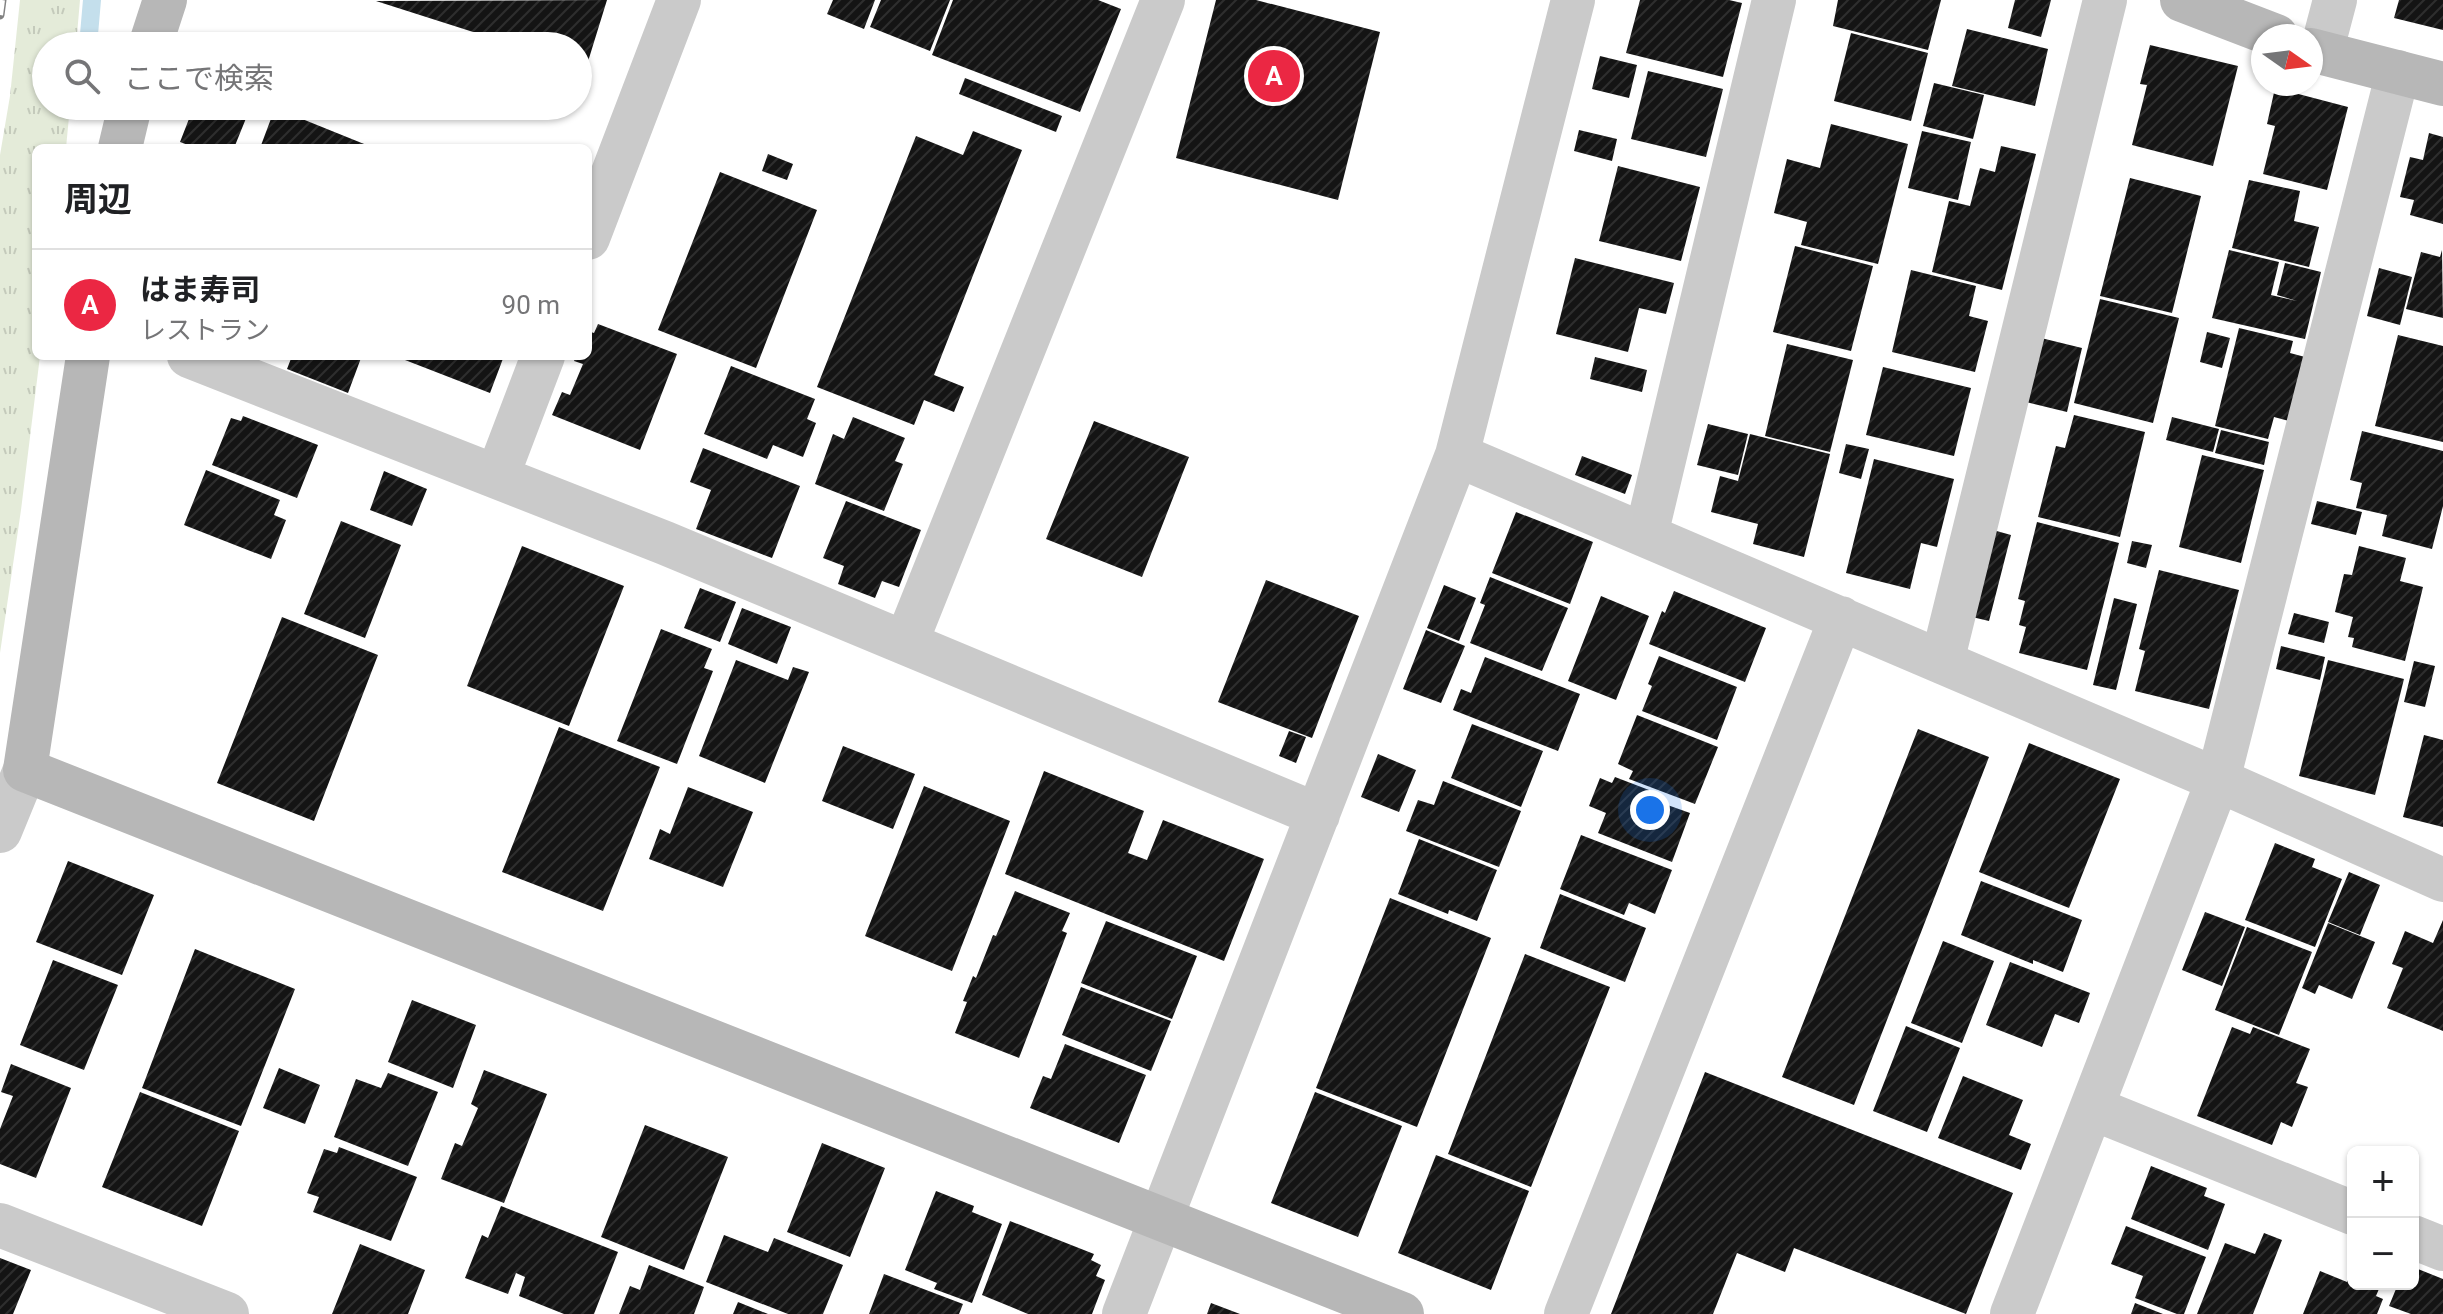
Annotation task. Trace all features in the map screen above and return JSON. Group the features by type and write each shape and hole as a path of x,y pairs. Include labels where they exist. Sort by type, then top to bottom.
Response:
{"street":[{"path":"155,32 165,0"},
{"path":"592,228 679,0"},
{"path":"906,643 1163,0"},
{"path":"1646,535 1774,0"},
{"path":"1942,662 2105,0"},
{"path":"2182,0 2251,26"},
{"path":"2323,32 2335,0"},
{"path":"1124,1314 1457,455 1566,2"},
{"path":"2323,53 2443,84"},
{"path":"2012,1314 2218,780 2398,72"},
{"path":"121,144 127,120"},
{"path":"0,831 25,770 87,360"},
{"path":"199,360 906,643 1318,815"},
{"path":"497,477 541,360"},
{"path":"1457,455 2218,780 2443,880"},
{"path":"1566,1314 1841,618"},
{"path":"25,770 1402,1314"},
{"path":"2092,1108 2347,1211"},
{"path":"0,1225 227,1314"},
{"path":"2419,1239 2443,1249"}],"green space":[{"path":"20,0 80,0 77,32 32,32 32,120 69,120 66,144 32,144 32,360 40,360 0,653 0,155"}],"building":[{"path":"607,0 592,49 592,32 473,32 376,1"},
{"path":"833,0 875,0 864,29 827,14"},
{"path":"881,0 950,0 930,51 870,27"},
{"path":"953,0 1098,0 1121,9 1080,112 932,55"},
{"path":"1216,0 1256,0 1380,32 1338,200 1176,158"},
{"path":"1640,0 1729,0 1742,3 1723,77 1626,53"},
{"path":"1838,0 1941,0 1928,50 1833,26"},
{"path":"2015,0 2051,0 2041,37 2008,28"},
{"path":"2399,0 2443,0 2443,30 2394,18"},
{"path":"1967,29 2048,49 2035,106 1952,86"},
{"path":"1851,33 1928,53 1911,121 1834,101"},
{"path":"2150,45 2238,66 2213,166 2132,145 2147,85 2140,84"},
{"path":"1600,56 1637,65 1629,98 1592,89"},
{"path":"1648,71 1723,89 1706,157 1631,139"},
{"path":"965,78 1062,116 1056,132 959,94"},
{"path":"1934,83 1984,95 1973,139 1923,126"},
{"path":"2273,96 2306,96 2348,107 2327,190 2263,174 2275,126 2267,124"},
{"path":"189,120 245,120 236,144 180,142"},
{"path":"270,120 305,120 364,144 262,144"},
{"path":"1831,124 1908,144 1878,264 1801,245 1807,222 1774,213 1787,159 1820,168"},
{"path":"1579,130 1617,139 1612,161 1574,151"},
{"path":"973,131 1022,150 934,375 964,387 954,412 924,400 914,425 817,387 916,136 963,155"},
{"path":"1922,131 1971,142 1958,200 1908,188"},
{"path":"2429,133 2443,137 2443,224 2410,215 2414,200 2400,197 2410,157 2423,160"},
{"path":"2001,146 2036,154 2002,290 1932,272 1949,201 1970,206 1980,168 1995,172"},
{"path":"768,154 793,164 787,180 762,171"},
{"path":"1618,166 1700,187 1681,261 1599,241"},
{"path":"720,172 817,210 756,368 658,330"},
{"path":"2130,178 2201,196 2172,313 2100,296"},
{"path":"2249,180 2300,191 2294,221 2319,227 2309,267 2232,248"},
{"path":"1795,246 1873,266 1851,351 1773,332"},
{"path":"2229,250 2279,262 2271,295 2297,301 2277,295 2285,263 2321,272 2305,339 2212,318"},
{"path":"2442,250 2443,318 2406,309 2421,252 2440,257"},
{"path":"1575,258 1674,283 1666,314 1639,308 1628,352 1556,334"},
{"path":"2379,268 2412,277 2400,325 2367,316"},
{"path":"1911,270 1976,286 1969,316 1988,321 1975,372 1892,352"},
{"path":"2100,299 2179,318 2153,423 2074,403"},
{"path":"598,324 677,354 640,450 552,415 562,392 570,395 583,364 574,360 592,360 594,333"},
{"path":"2239,328 2293,341 2290,353 2305,357 2289,421 2274,417 2268,439 2215,426"},
{"path":"2207,332 2230,338 2222,368 2200,362"},
{"path":"2398,335 2443,346 2443,442 2375,426"},
{"path":"2037,337 2082,348 2067,412 2022,401"},
{"path":"1787,344 1853,360 1830,452 1765,436"},
{"path":"1595,357 1647,370 1642,392 1590,379"},
{"path":"290,360 360,360 348,393 287,369"},
{"path":"405,360 502,360 490,393"},
{"path":"731,366 815,399 807,419 816,423 803,457 773,445 767,459 704,434"},
{"path":"1883,367 1971,388 1954,456 1866,435"},
{"path":"2074,415 2145,432 2120,537 2038,517 2056,446 2065,448"},
{"path":"243,416 318,445 297,498 212,465 231,418 241,421"},
{"path":"853,417 905,438 895,461 903,464 884,511 815,484 833,434 844,439"},
{"path":"2172,417 2219,429 2213,452 2166,440"},
{"path":"1094,421 1189,457 1142,577 1046,539"},
{"path":"1708,424 1748,434 1738,475 1697,465"},
{"path":"2221,430 2269,442 2264,465 2215,453"},
{"path":"2362,431 2443,451 2443,506 2432,549 2382,536 2387,515 2356,508 2362,483 2350,480"},
{"path":"1750,434 1830,454 1804,557 1753,544 1758,524 1711,512 1720,476 1738,481"},
{"path":"1846,444 1869,449 1861,479 1839,473"},
{"path":"703,448 800,486 772,558 696,529 711,490 690,482"},
{"path":"2202,455 2264,470 2241,563 2179,547"},
{"path":"1582,456 1632,475 1625,494 1575,475"},
{"path":"1874,459 1954,479 1937,547 1921,543 1910,589 1846,573"},
{"path":"206,470 280,500 274,515 286,520 271,559 184,525"},
{"path":"384,471 427,489 412,526 370,510"},
{"path":"846,501 921,530 899,587 882,581 875,598 838,584 844,566 823,558"},
{"path":"2317,501 2362,512 2356,535 2311,524"},
{"path":"1516,512 1593,542 1570,604 1492,573"},
{"path":"341,521 401,545 365,638 304,614"},
{"path":"2037,522 2119,543 2087,670 2019,653 2026,627 2019,625 2025,601 2018,599"},
{"path":"1993,530 2011,535 1989,621 1972,617"},
{"path":"2132,541 2152,545 2146,568 2127,563"},
{"path":"522,546 624,586 569,726 467,686"},
{"path":"2359,546 2406,558 2400,581 2423,587 2405,661 2352,647 2354,638 2348,637 2353,617 2335,612 2344,574 2352,575"},
{"path":"2159,570 2239,590 2209,709 2135,691 2145,651 2139,649"},
{"path":"1490,577 1568,608 1542,671 1470,643 1485,605 1480,603"},
{"path":"1266,580 1359,616 1312,738 1218,702"},
{"path":"1444,585 1476,598 1459,641 1427,628"},
{"path":"700,588 736,602 720,642 684,628"},
{"path":"1674,591 1766,628 1745,682 1649,644"},
{"path":"1601,596 1649,616 1616,700 1568,681"},
{"path":"2114,598 2137,604 2116,690 2093,685"},
{"path":"742,608 791,627 777,664 728,644"},
{"path":"2294,613 2329,622 2324,643 2288,634"},
{"path":"282,617 378,655 314,821 217,783"},
{"path":"661,629 712,649 704,668 713,671 677,764 617,741"},
{"path":"1426,630 1465,646 1441,703 1403,689"},
{"path":"2281,646 2325,657 2320,680 2276,669"},
{"path":"1659,656 1737,687 1717,740 1642,711"},
{"path":"1485,657 1580,694 1558,751 1453,710 1461,689 1471,693"},
{"path":"736,660 788,680 793,667 809,672 765,783 699,756"},
{"path":"2328,660 2404,679 2375,795 2299,776"},
{"path":"2414,661 2435,666 2425,707 2404,702"},
{"path":"1637,715 1718,747 1695,804 1629,779 1633,771 1618,764"},
{"path":"1472,724 1543,751 1521,807 1451,778"},
{"path":"559,727 660,767 603,911 502,872"},
{"path":"1918,729 1989,757 1854,1105 1782,1077"},
{"path":"1289,731 1306,737 1296,763 1279,756"},
{"path":"2424,735 2443,740 2443,827 2403,817"},
{"path":"2029,743 2120,779 2069,908 1979,872"},
{"path":"843,746 915,774 893,829 822,801"},
{"path":"1378,754 1416,770 1399,812 1361,797"},
{"path":"1044,771 1144,811 1128,853 1147,860 1163,820 1264,859 1224,961 1005,874"},
{"path":"1615,777 1662,795 1659,802 1690,813 1672,862 1598,833 1606,813 1589,806 1600,778 1612,783"},
{"path":"1443,781 1521,811 1499,867 1406,831 1418,800 1434,805"},
{"path":"924,786 1010,821 952,971 865,936"},
{"path":"688,787 753,812 723,887 649,859 660,829 670,834"},
{"path":"1581,835 1672,870 1655,914 1629,903 1624,915 1560,889"},
{"path":"1419,839 1497,870 1477,921 1449,910 1448,914 1398,894"},
{"path":"2275,843 2315,859 2312,867 2342,879 2315,947 2245,920"},
{"path":"68,861 154,895 122,975 36,942"},
{"path":"2349,872 2380,885 2360,935 2328,922"},
{"path":"1981,881 2082,920 2063,972 2033,960 2033,964 1961,935"},
{"path":"1015,891 1070,913 1062,931 1067,933 1019,1058 955,1033 973,976 976,978"},
{"path":"1560,894 1646,928 1625,982 1540,948"},
{"path":"1390,898 1491,938 1417,1127 1316,1088"},
{"path":"2205,912 2245,927 2222,986 2182,970"},
{"path":"2443,920 2443,1031 2387,1008 2403,968 2392,964 2405,931 2433,943"},
{"path":"1106,921 1197,956 1172,1019 1081,983"},
{"path":"2328,923 2375,942 2352,999 2319,985 2315,994 2302,988"},
{"path":"2247,927 2312,952 2279,1035 2215,1010"},
{"path":"1943,941 1994,961 1962,1043 1911,1023"},
{"path":"195,949 295,989 241,1126 142,1088"},
{"path":"1525,954 1610,987 1531,1187 1448,1154"},
{"path":"53,960 118,985 84,1070 20,1045"},
{"path":"2010,962 2090,993 2079,1023 2055,1014 2042,1047 1986,1025"},
{"path":"1081,987 1171,1021 1151,1071 1062,1035"},
{"path":"412,1000 476,1025 453,1088 388,1062"},
{"path":"1906,1026 1960,1048 1927,1132 1873,1111"},
{"path":"2232,1027 2250,1034 2253,1027 2310,1049 2296,1083 2308,1087 2292,1127 2281,1122 2272,1145 2197,1116"},
{"path":"1065,1044 1146,1075 1119,1143 1030,1108 1043,1076 1051,1079"},
{"path":"11,1064 71,1088 36,1178 0,1164 0,1129 13,1096 1,1092"},
{"path":"279,1068 320,1085 305,1124 263,1108"},
{"path":"484,1070 547,1094 504,1203 441,1179 455,1143 462,1146 478,1108 471,1104"},
{"path":"1705,1072 2013,1193 1966,1314 1794,1248 1785,1272 1737,1253 1713,1314 1611,1314"},
{"path":"388,1073 438,1092 408,1166 334,1137 356,1079 381,1088"},
{"path":"1963,1076 2023,1100 2009,1135 2031,1144 2021,1170 1938,1138"},
{"path":"140,1092 239,1131 202,1226 102,1187"},
{"path":"1315,1092 1402,1126 1358,1237 1271,1203"},
{"path":"645,1125 728,1157 684,1270 601,1237"},
{"path":"822,1143 885,1168 850,1257 787,1232"},
{"path":"339,1147 417,1177 391,1241 313,1212 319,1197 307,1193 324,1149 337,1153"},
{"path":"1436,1155 1529,1191 1491,1290 1398,1253"},
{"path":"2151,1166 2207,1188 2204,1196 2225,1204 2208,1250 2131,1219"},
{"path":"936,1191 974,1206 972,1212 1002,1224 972,1303 934,1289 937,1283 905,1270"},
{"path":"501,1206 618,1252 594,1314 564,1314 519,1296 525,1277 516,1273 508,1294 465,1278 482,1235 488,1238"},
{"path":"1010,1221 1094,1254 1091,1260 1101,1265 1096,1276 1105,1280 1092,1314 1028,1314 982,1295"},
{"path":"2126,1226 2206,1257 2184,1314 2135,1298 2143,1276 2111,1264"},
{"path":"2264,1233 2282,1240 2253,1314 2197,1314 2225,1243 2255,1254"},
{"path":"724,1235 768,1252 774,1238 843,1265 823,1314 788,1314 706,1282"},
{"path":"360,1244 425,1270 408,1314 332,1314"},
{"path":"0,1258 31,1270 13,1314 0,1314"},
{"path":"649,1265 704,1287 694,1314 619,1314 630,1286 640,1290"},
{"path":"2419,1269 2443,1279 2443,1314 2411,1314 2389,1306 2396,1290 2419,1290"},
{"path":"2320,1271 2347,1282 2347,1290 2378,1290 2376,1296 2383,1299 2377,1314 2303,1314"},
{"path":"884,1274 963,1304 959,1314 869,1314"},
{"path":"738,1302 768,1314 733,1314"},
{"path":"1211,1303 1240,1314 1207,1314"},
{"path":"2135,1303 2163,1314 2131,1314"}],"waterway":[{"path":"89,32 92,0"}],"railway":[{"path":"0,15 2,0"}],"place":[{"name":"はま寿司","path":"1274,76"}]}
